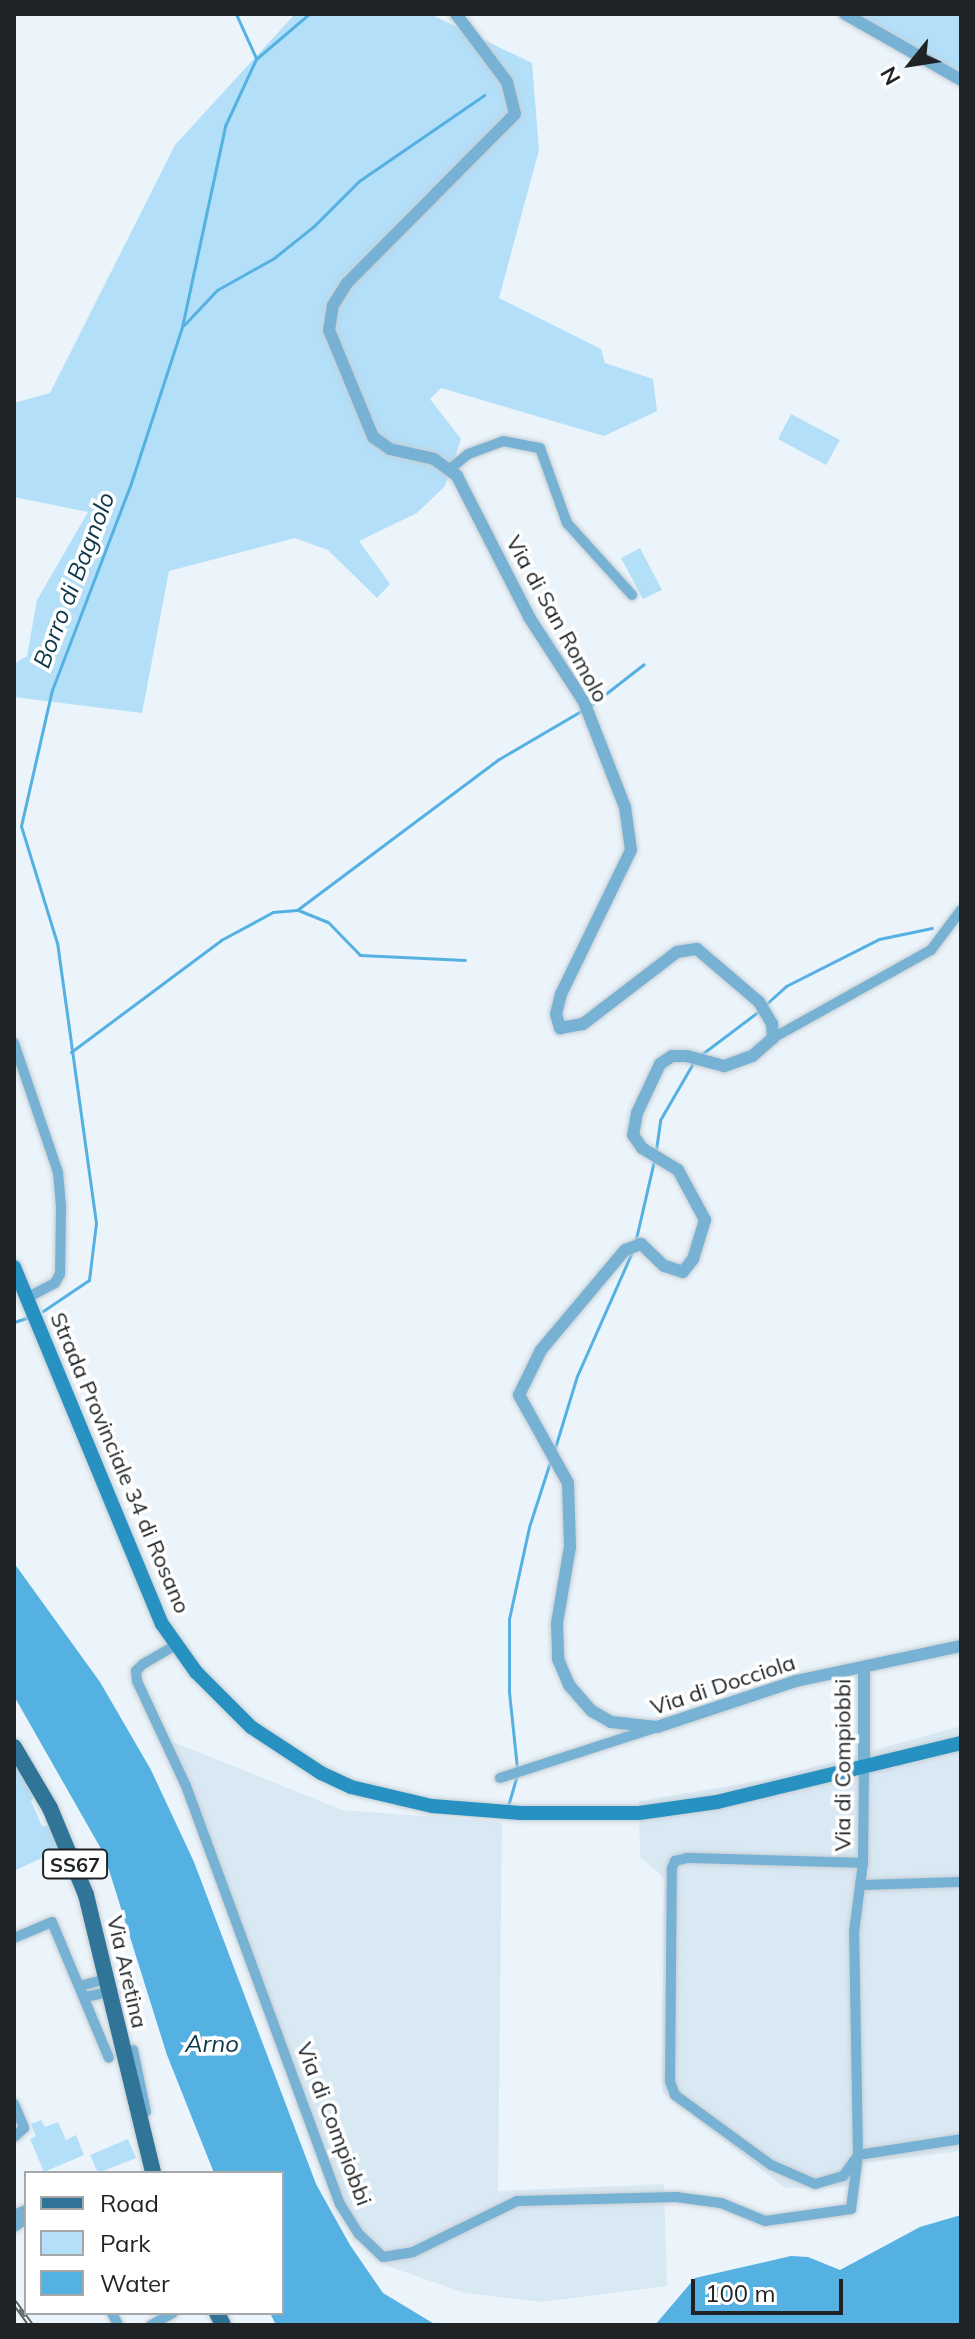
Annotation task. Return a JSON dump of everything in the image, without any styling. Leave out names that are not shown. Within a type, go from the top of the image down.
[{"type":"main road","name":"Strada Provinciale 34 di Rosano","points":[[14,1267],[149,1597],[176,1645],[225,1702],[285,1752],[351,1787],[432,1806],[521,1813],[639,1813],[717,1802],[961,1743]]},
{"type":"main road","name":"Via Aretina","points":[[14,1747],[71,1852],[108,1986],[153,2171]]},
{"type":"street","points":[[456,14],[507,82],[515,114],[347,283],[333,305],[329,330],[373,437],[390,449],[451,468],[468,454],[503,441],[540,448],[567,523],[632,595]]},
{"type":"street","points":[[845,14],[961,80]]},
{"type":"street","name":"Via di San Romolo","points":[[451,468],[529,617],[584,702],[631,831],[631,850],[561,994],[557,1023],[567,1030],[583,1024],[677,952],[697,949],[759,1002],[767,1014],[773,1038]]},
{"type":"street","points":[[657,1727],[611,1722],[592,1711],[569,1685],[558,1659],[557,1623],[570,1547],[568,1483],[519,1395],[541,1350],[625,1250],[641,1244],[664,1266],[683,1272],[693,1259],[705,1220],[678,1170],[642,1148],[633,1135],[637,1113],[660,1064],[672,1056],[687,1056],[724,1066],[752,1056],[773,1038],[931,950],[946,936],[952,916],[961,910]]},
{"type":"street","points":[[14,1043],[58,1172],[61,1206],[60,1274],[55,1283],[27,1298]]},
{"type":"street","name":"Via di Compiobbi","points":[[176,1645],[143,1664],[136,1671],[137,1681],[186,1786],[340,2204],[359,2234],[383,2257],[413,2252],[517,2201],[676,2197],[721,2203],[765,2221],[808,2219],[851,2209],[858,2155],[854,1932],[863,1863],[864,1668]]},
{"type":"street","name":"Via di Docciola","points":[[500,1778],[796,1681],[961,1646]]},
{"type":"street","name":"Via di Compiobbi","points":[[858,2155],[843,2176],[815,2184],[771,2165],[675,2095],[670,2081],[672,1868],[675,1861],[687,1858],[863,1863]]},
{"type":"street","points":[[860,1885],[961,1882]]},
{"type":"street","points":[[14,1938],[52,1922],[109,2058]]},
{"type":"street","points":[[80,1986],[108,1986]]},
{"type":"street","points":[[85,1997],[108,1986]]},
{"type":"street","name":"Via Aretina","points":[[133,2050],[159,2171]]},
{"type":"street","points":[[14,2104],[22,2122],[14,2131],[16,2137]]},
{"type":"street","points":[[858,2155],[961,2139]]},
{"type":"street","points":[[151,2325],[169,2315]]},
{"type":"shaded area","points":[[961,1726],[961,2151],[863,2163],[859,2186],[785,2188],[662,2092],[664,1878],[640,1857],[639,1801],[770,1779]]},
{"type":"shaded area","points":[[171,1741],[342,1810],[502,1822],[498,2191],[664,2184],[667,2286],[542,2302],[465,2293],[387,2266],[341,2206]]},
{"type":"green space","points":[[295,14],[430,14],[532,63],[539,150],[499,298],[601,349],[605,363],[653,379],[657,411],[604,436],[441,388],[430,399],[461,439],[445,486],[417,513],[359,541],[390,584],[377,598],[328,550],[295,538],[169,571],[142,713],[14,697],[14,664],[27,656],[37,600],[88,512],[14,497],[14,403],[50,393],[175,145]]},
{"type":"green space","points":[[845,14],[961,14],[961,88]]},
{"type":"green space","points":[[791,414],[840,440],[826,465],[778,439]]},
{"type":"green space","points":[[640,548],[662,590],[643,599],[621,558]]},
{"type":"green space","points":[[14,1762],[36,1795],[31,1801],[42,1826],[50,1826],[61,1849],[14,1871]]},
{"type":"green space","points":[[41,2120],[45,2127],[58,2122],[66,2140],[76,2135],[84,2155],[44,2171],[30,2139],[36,2136],[31,2124]]},
{"type":"green space","points":[[128,2139],[136,2158],[97,2171],[90,2155]]},
{"type":"water","name":"Arno","points":[[14,1563],[100,1682],[151,1770],[194,1862],[316,2184],[350,2245],[383,2293],[436,2325],[276,2325],[271,2315],[284,2315],[284,2171],[213,2171],[167,2055],[104,1854],[14,1696]]},
{"type":"water","points":[[961,2215],[961,2325],[655,2325],[695,2278],[791,2256],[808,2257],[840,2270],[920,2227]]},
{"type":"waterway","points":[[236,14],[256,58]]},
{"type":"waterway","name":"Borro di Bagnolo","points":[[43,1311],[89,1280],[96,1223],[57,943],[21,826],[52,690],[130,486],[182,327],[225,126],[256,59],[309,14]]},
{"type":"waterway","points":[[184,325],[217,290],[274,258],[314,226],[359,181],[484,95]]},
{"type":"waterway","points":[[590,706],[644,664]]},
{"type":"waterway","points":[[71,1052],[221,940],[273,912],[297,910],[499,759],[583,710]]},
{"type":"waterway","points":[[298,910],[328,922],[360,955],[465,960]]},
{"type":"waterway","points":[[764,1006],[786,986],[879,939],[932,928]]},
{"type":"waterway","points":[[698,1057],[759,1011]]},
{"type":"waterway","points":[[656,1150],[660,1120],[693,1063]]},
{"type":"waterway","points":[[635,1243],[654,1161]]},
{"type":"waterway","points":[[554,1451],[577,1376],[631,1254]]},
{"type":"waterway","name":"Borro di Bagnolo","points":[[14,1322],[26,1318]]},
{"type":"waterway","points":[[517,1768],[509,1692],[509,1619],[529,1527],[550,1462]]},
{"type":"waterway","points":[[508,1806],[517,1775]]},
{"type":"railway","points":[[14,2302],[31,2325]]}]
